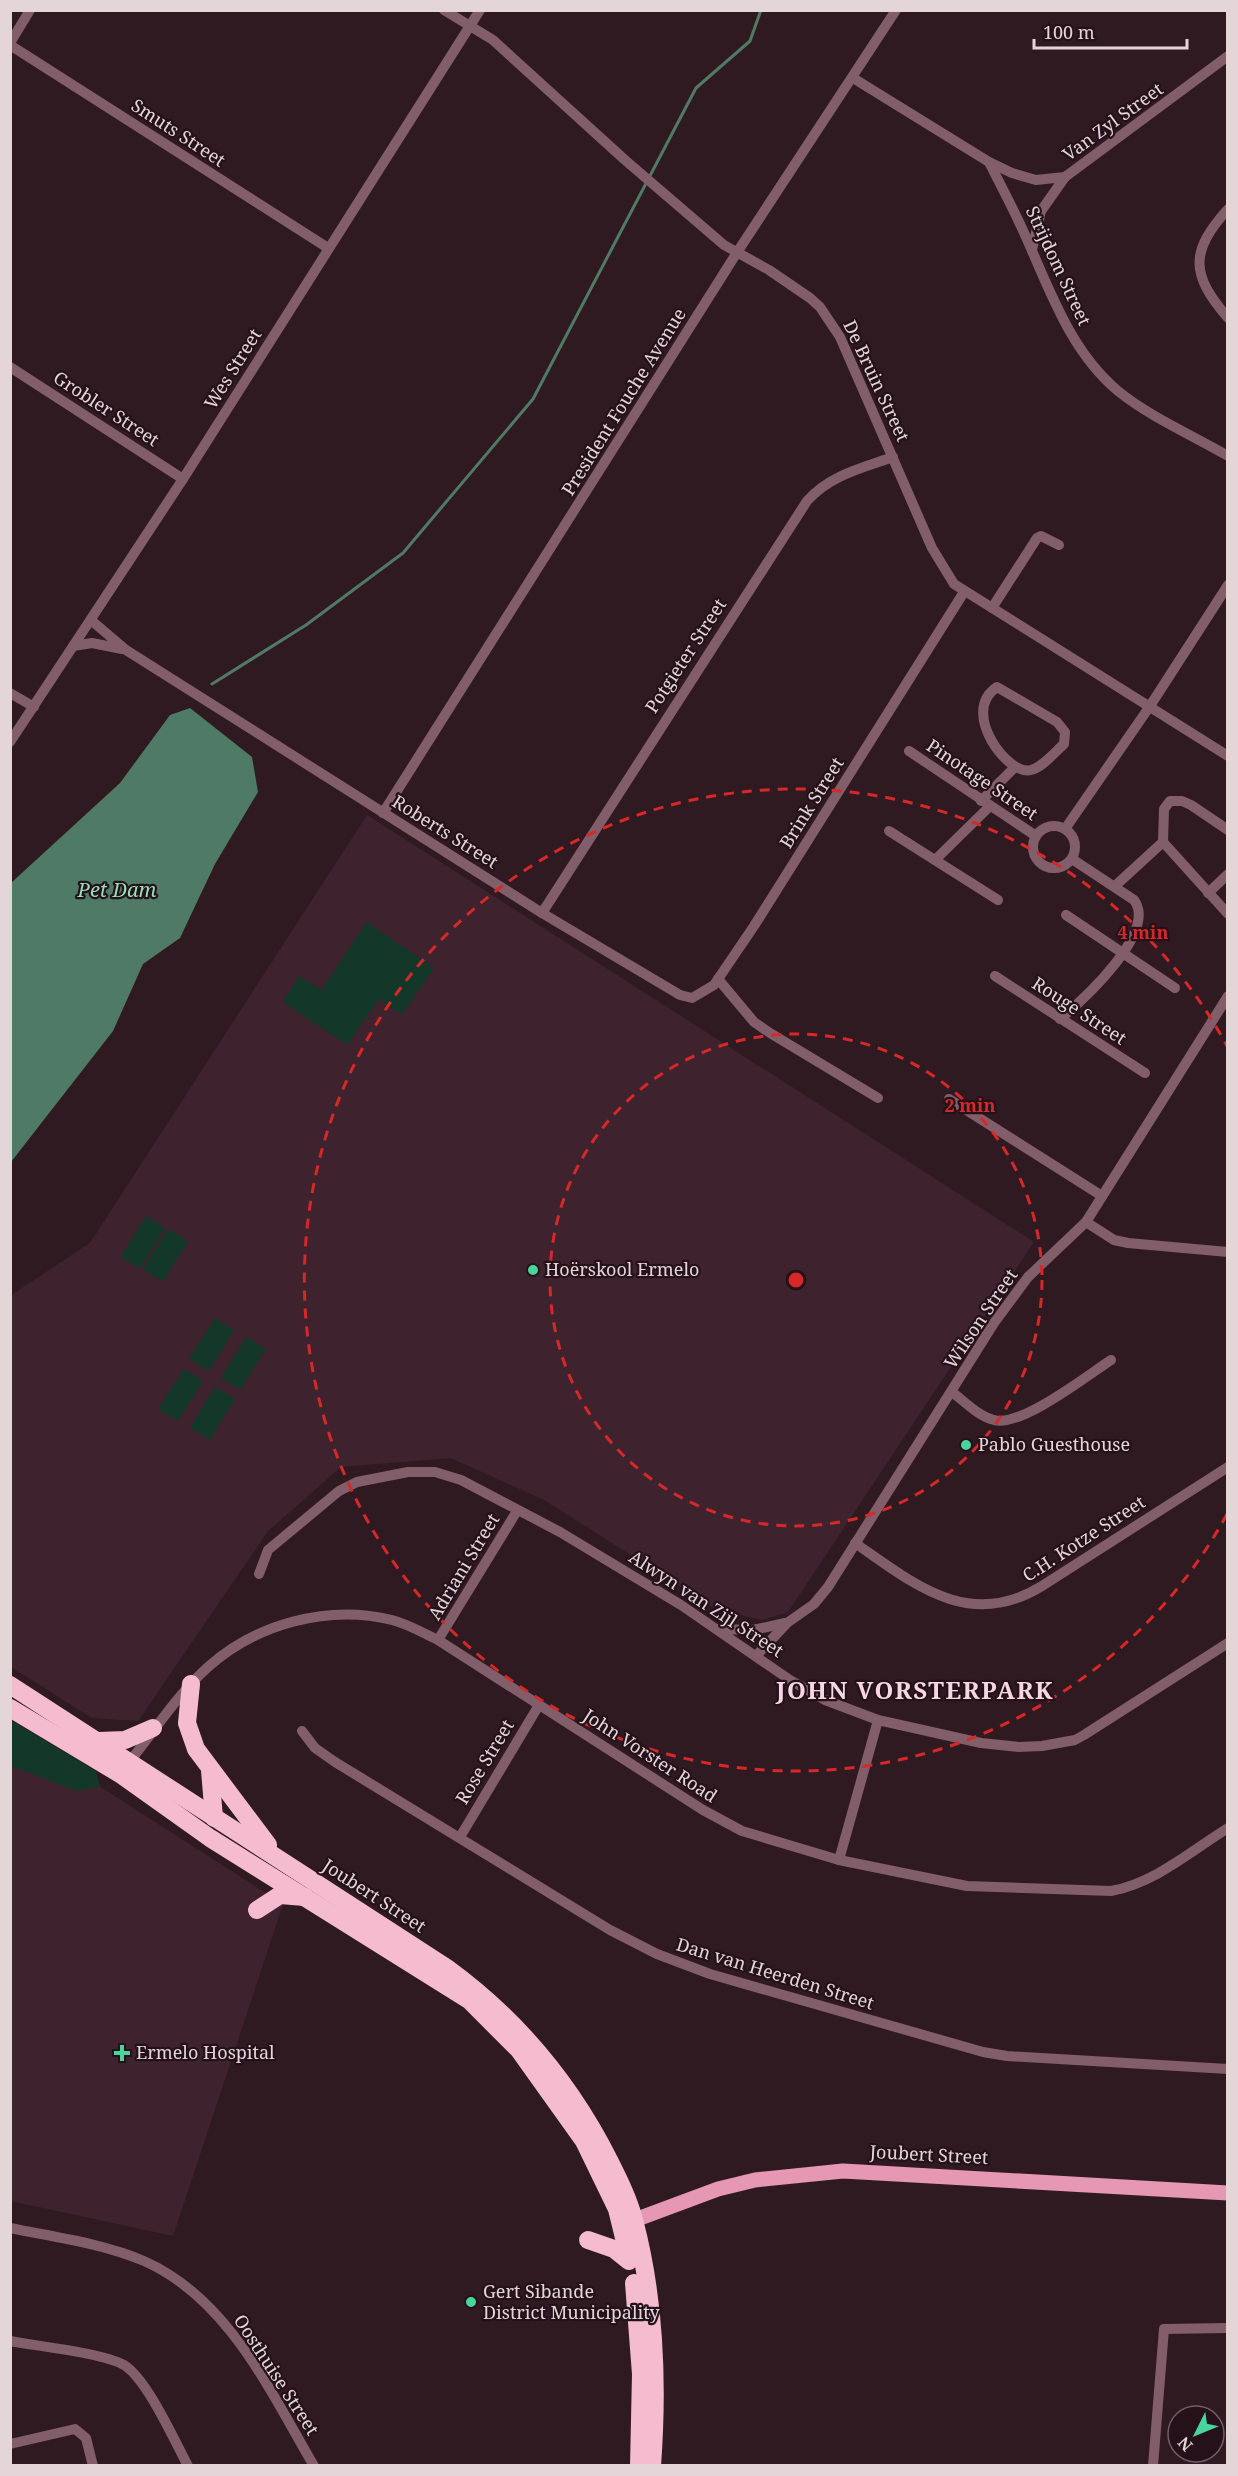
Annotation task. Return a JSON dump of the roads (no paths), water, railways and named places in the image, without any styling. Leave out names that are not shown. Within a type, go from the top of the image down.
[{"type":"highway","points":[[191,1684],[188,1710],[189,1733],[210,1770],[276,1855]]},
{"type":"highway","name":"Joubert Street","points":[[10,1685],[99,1741],[125,1768],[210,1838],[469,2000],[496,2026],[536,2072],[584,2141],[628,2222]]},
{"type":"highway","name":"Joubert Street","points":[[10,1708],[125,1768],[276,1855],[319,1887],[447,1968],[512,2022],[541,2055],[586,2118],[621,2184],[628,2222]]},
{"type":"highway","points":[[99,1741],[125,1740],[153,1728]]},
{"type":"highway","points":[[210,1770],[214,1818]]},
{"type":"highway","points":[[257,1910],[280,1895],[307,1898]]},
{"type":"highway","points":[[628,2222],[629,2261],[641,2374],[639,2466]]},
{"type":"highway","points":[[628,2222],[652,2339],[654,2411],[652,2466]]},
{"type":"highway","points":[[588,2240],[614,2249],[629,2261]]},
{"type":"main road","name":"Joubert Street","points":[[628,2222],[718,2190],[755,2180],[843,2171],[1227,2193]]},
{"type":"street","points":[[10,44],[30,10]]},
{"type":"street","name":"De Bruin Street","points":[[444,10],[494,40],[640,173],[736,254],[769,270],[820,307],[840,337],[940,564],[954,584],[1227,756]]},
{"type":"street","name":"Wes Street","points":[[10,742],[92,621],[480,10]]},
{"type":"street","name":"President Fouche Avenue","points":[[383,813],[736,254],[896,10]]},
{"type":"street","name":"Smuts Street","points":[[10,44],[328,248]]},
{"type":"street","name":"Van Zyl Street","points":[[853,78],[989,162],[1025,178],[1047,180],[1065,177],[1227,56]]},
{"type":"street","name":"Strijdom Street","points":[[989,162],[1059,313],[1076,343],[1103,377],[1136,404],[1227,456]]},
{"type":"street","points":[[1032,251],[1041,211],[1065,177]]},
{"type":"street","points":[[1227,209],[1206,238],[1198,269],[1207,294],[1227,318]]},
{"type":"street","name":"Grobler Street","points":[[10,367],[183,479]]},
{"type":"street","name":"Potgieter Street","points":[[542,913],[807,501],[828,482],[893,457]]},
{"type":"street","points":[[992,608],[1037,538],[1041,536],[1059,545]]},
{"type":"street","points":[[1065,829],[1150,706],[1227,585]]},
{"type":"street","name":"Brink Street","points":[[667,987],[692,998],[708,990],[718,979],[964,592]]},
{"type":"street","points":[[92,621],[126,650]]},
{"type":"street","points":[[73,646],[92,643],[126,650]]},
{"type":"street","name":"Roberts Street","points":[[126,650],[542,913],[667,987]]},
{"type":"street","points":[[997,687],[1057,722],[1065,732],[1064,744],[1041,765],[1029,771],[1015,767],[989,737],[984,726],[983,704],[988,693],[997,687]]},
{"type":"street","points":[[10,693],[34,707]]},
{"type":"street","name":"Pinotage Street","points":[[909,751],[1036,836]]},
{"type":"street","points":[[935,860],[1015,767]]},
{"type":"street","points":[[1227,830],[1191,805],[1176,800],[1170,801],[1164,809],[1163,842],[1227,914]]},
{"type":"street","points":[[1050,826],[1065,829],[1075,844],[1072,859],[1061,868],[1048,868],[1041,865],[1033,853],[1036,836],[1050,826]]},
{"type":"street","points":[[889,831],[998,900]]},
{"type":"street","points":[[1115,886],[1163,842]]},
{"type":"street","points":[[1060,1019],[1098,985],[1122,953],[1140,920],[1140,908],[1115,886],[1072,859]]},
{"type":"street","points":[[1208,893],[1227,874]]},
{"type":"street","points":[[1066,915],[1175,988]]},
{"type":"street","name":"Rouge Street","points":[[994,976],[1145,1073]]},
{"type":"street","points":[[718,979],[754,1022],[878,1098]]},
{"type":"street","name":"Wilson Street","points":[[757,1655],[787,1623],[804,1612],[821,1595],[1017,1291],[1086,1222],[1224,1008],[1227,996]]},
{"type":"street","points":[[949,1099],[1102,1196]]},
{"type":"street","points":[[1086,1222],[1114,1240],[1128,1243],[1227,1252]]},
{"type":"street","points":[[952,1392],[985,1417],[1005,1421],[1033,1410],[1111,1360]]},
{"type":"street","name":"C.H. Kotze Street","points":[[855,1543],[916,1586],[940,1597],[964,1602],[1013,1600],[1042,1586],[1227,1467]]},
{"type":"street","name":"Alwyn van Zijl Street","points":[[259,1574],[268,1550],[339,1491],[357,1482],[408,1473],[435,1472],[461,1480],[560,1532],[717,1629],[790,1680],[825,1700],[878,1720],[981,1743],[1019,1747],[1062,1743],[1084,1735],[1227,1642]]},
{"type":"street","name":"Adriani Street","points":[[438,1640],[517,1510]]},
{"type":"street","name":"John Vorster Road","points":[[125,1768],[153,1728],[191,1684],[239,1644],[288,1623],[308,1618],[363,1615],[393,1620],[438,1640],[724,1822],[779,1844],[839,1860],[967,1886],[1111,1891],[1126,1888],[1149,1878],[1227,1828]]},
{"type":"street","points":[[717,1629],[753,1630],[787,1623]]},
{"type":"street","name":"Rose Street","points":[[460,1837],[539,1705]]},
{"type":"street","points":[[839,1860],[878,1720]]},
{"type":"street","name":"Dan van Heerden Street","points":[[302,1731],[324,1755],[610,1930],[657,1954],[710,1974],[983,2052],[1007,2056],[1227,2069]]},
{"type":"street","name":"Oosthuise Street","points":[[10,2228],[96,2246],[142,2260],[185,2286],[213,2311],[237,2339],[314,2466]]},
{"type":"street","points":[[1153,2466],[1164,2329],[1227,2328]]},
{"type":"street","points":[[10,2341],[110,2359],[125,2366],[151,2398],[188,2466]]},
{"type":"street","points":[[10,2444],[75,2429],[86,2438],[93,2466]]},
{"type":"water","name":"Pet Dam","points":[[190,708],[252,757],[258,792],[215,864],[180,938],[143,964],[113,1031],[11,1162],[11,883],[120,783],[170,715]]},
{"type":"waterway","points":[[212,684],[306,625],[403,553],[533,399],[696,88],[750,41],[761,10]]},
{"type":"place","name":"Hoërskool Ermelo","points":[[533,1270]]},
{"type":"place","name":"Pablo Guesthouse","points":[[966,1445]]},
{"type":"place","name":"Ermelo Hospital","points":[[122,2053]]},
{"type":"place","name":"Gert Sibande District Municipality","points":[[471,2302]]},
{"type":"district","name":"JOHN VORSTERPARK","points":[[915,1691]]}]
